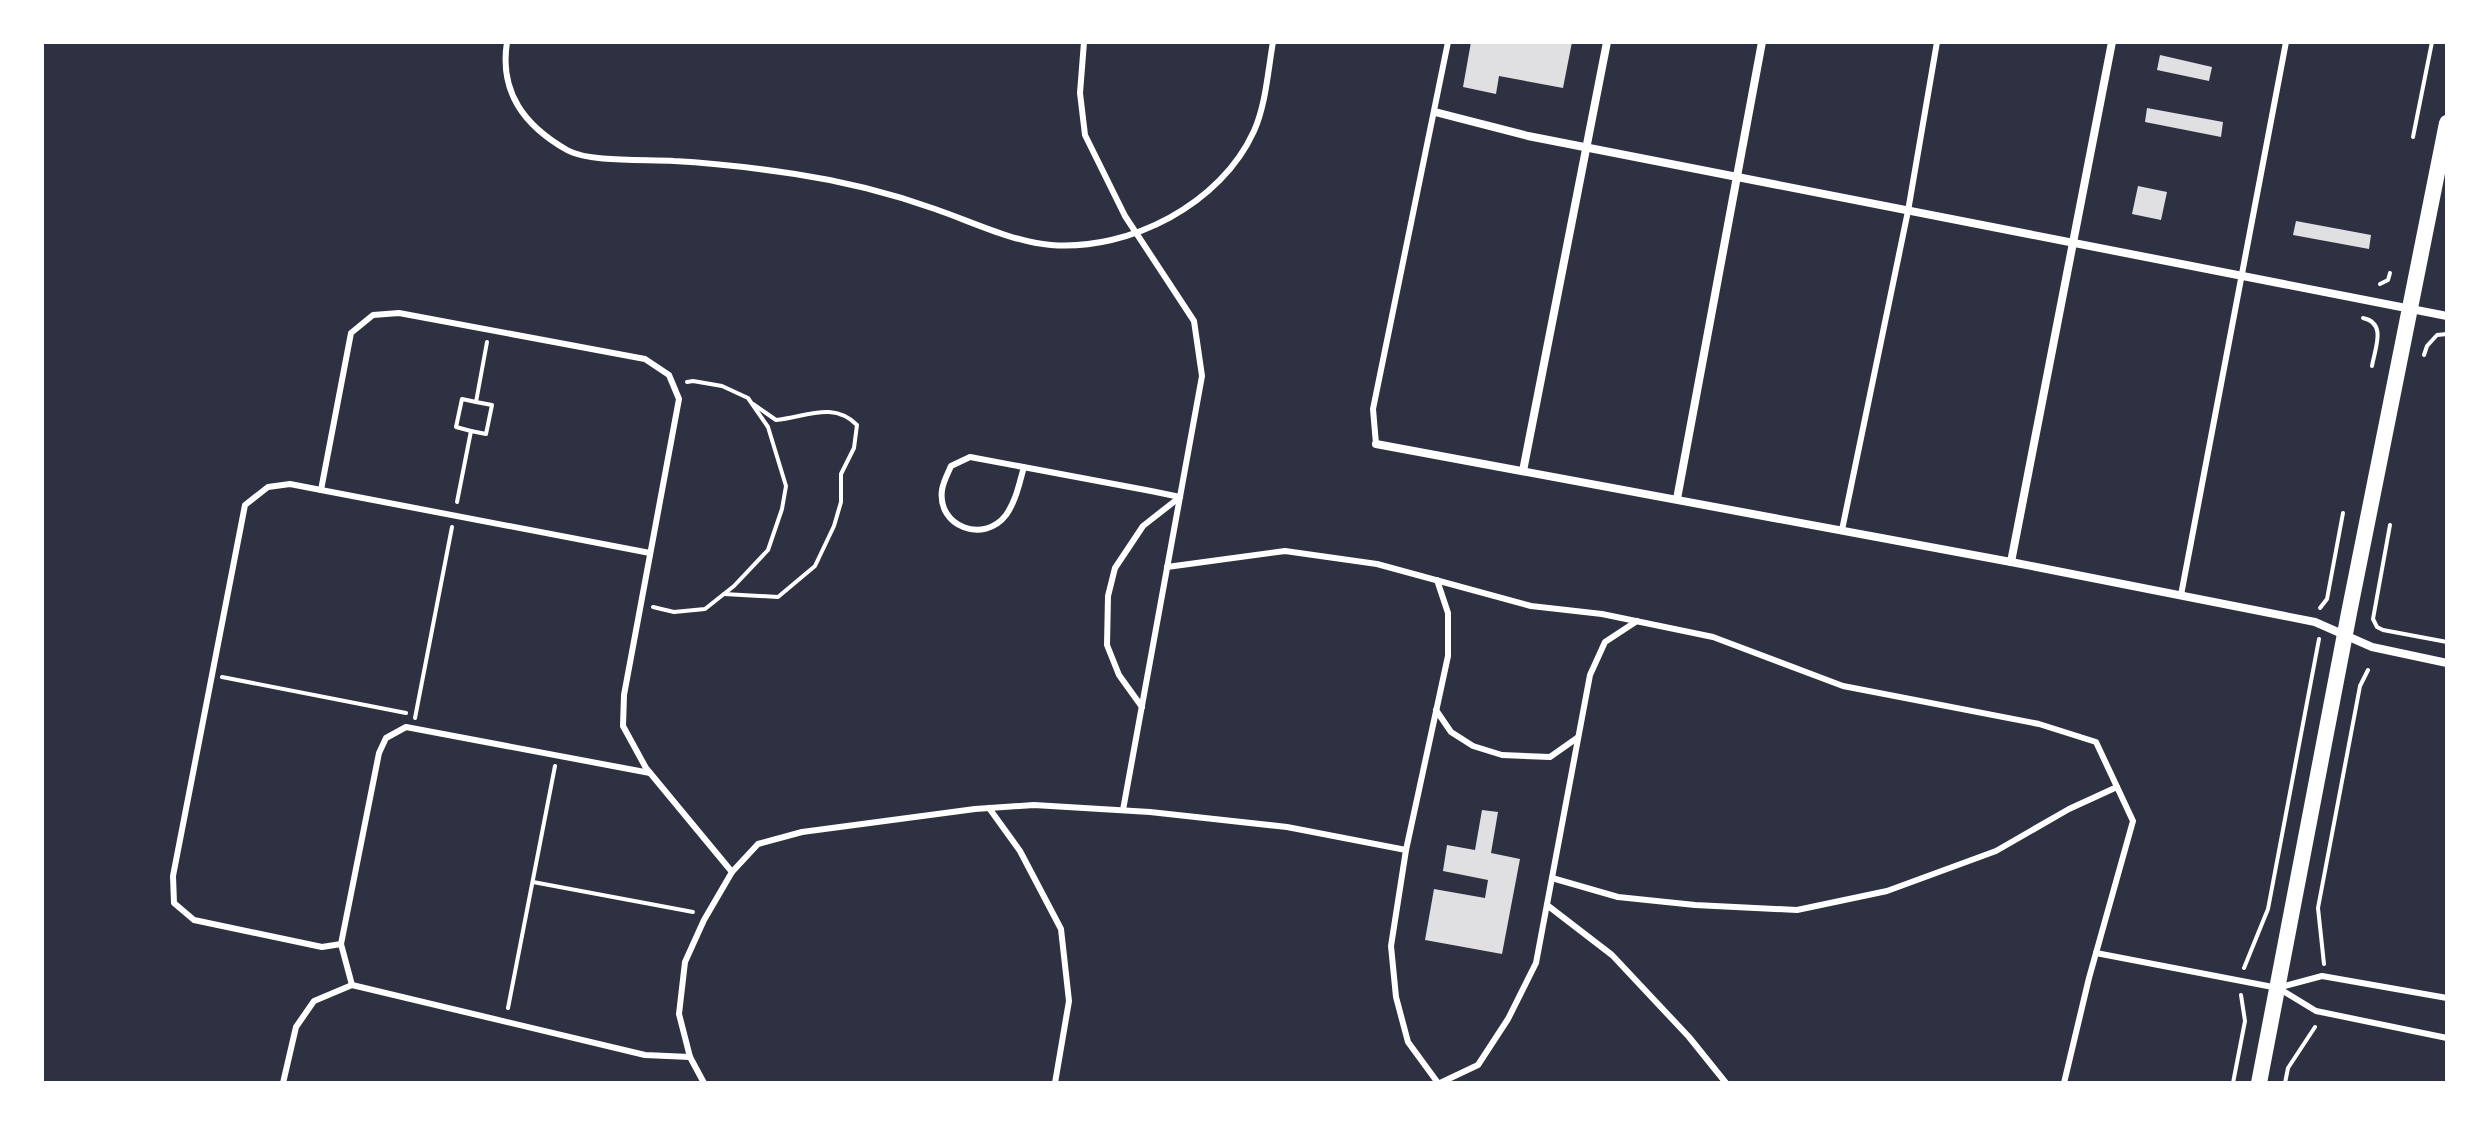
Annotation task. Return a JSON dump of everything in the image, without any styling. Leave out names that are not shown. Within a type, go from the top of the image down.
[{"type":"main road","points":[[2259,1083],[2447,123]]},
{"type":"street","points":[[1523,471],[1607,42]]},
{"type":"street","points":[[1677,499],[1762,42]]},
{"type":"street","points":[[2011,562],[2112,42]]},
{"type":"street","points":[[1435,112],[1528,136],[2447,316]]},
{"type":"street","points":[[1376,444],[2315,622],[2372,647],[2447,663]]},
{"type":"lane","points":[[507,42],[508,87],[521,111],[542,134],[571,153],[618,160],[674,161],[797,174],[869,190],[934,209],[991,231],[1050,245],[1113,241],[1164,223],[1219,183],[1243,152],[1256,127],[1273,42]]},
{"type":"lane","points":[[1084,42],[1080,93],[1085,135],[1125,216],[1194,321],[1202,376],[1123,810]]},
{"type":"lane","points":[[1376,444],[1373,409],[1448,42]]},
{"type":"lane","points":[[1842,530],[1908,211],[1937,42]]},
{"type":"lane","points":[[2181,595],[2286,42]]},
{"type":"lane","points":[[321,490],[351,333],[373,315],[399,313],[645,359],[669,375],[679,399],[624,695],[623,726],[650,773],[732,872]]},
{"type":"lane","points":[[1024,467],[1013,504],[1004,518],[985,531],[964,529],[946,513],[941,491],[951,466],[970,457],[1024,467],[1180,497]]},
{"type":"lane","points":[[341,944],[322,947],[194,920],[174,903],[173,876],[245,505],[268,487],[290,484],[650,553]]},
{"type":"lane","points":[[1142,707],[1119,675],[1107,645],[1108,596],[1115,568],[1143,526],[1180,497]]},
{"type":"lane","points":[[1167,567],[1285,551],[1377,564],[1531,606],[1602,614],[1713,637],[1843,686],[2039,724],[2096,742],[2133,821],[2064,1083]]},
{"type":"lane","points":[[1437,580],[1448,613],[1448,656],[1406,850],[1391,946],[1396,997],[1408,1042],[1439,1083],[1478,1065],[1508,1019],[1536,963],[1590,675],[1605,642],[1637,621]]},
{"type":"lane","points":[[1436,710],[1451,732],[1473,746],[1502,755],[1550,757],[1579,737]]},
{"type":"lane","points":[[352,985],[341,944],[379,753],[386,738],[406,727],[650,773]]},
{"type":"lane","points":[[1552,878],[1618,897],[1695,905],[1797,910],[1887,891],[1996,851],[2069,809],[2117,787]]},
{"type":"lane","points":[[704,1083],[690,1057],[679,1014],[685,962],[707,914],[732,872],[758,844],[802,832],[1034,805],[1123,810],[1287,827],[1406,850]]},
{"type":"lane","points":[[989,808],[1020,851],[1061,929],[1069,1001],[1055,1083]]},
{"type":"lane","points":[[1547,905],[1612,955],[1689,1037],[1726,1083]]},
{"type":"lane","points":[[2096,953],[2278,988],[2316,1011],[2447,1038]]},
{"type":"lane","points":[[2278,988],[2322,976],[2447,998]]},
{"type":"lane","points":[[283,1083],[296,1027],[314,1001],[352,985],[645,1055],[690,1057]]},
{"type":"path","points":[[2413,137],[2432,42]]},
{"type":"path","points":[[2380,284],[2388,280],[2390,273]]},
{"type":"path","points":[[2363,318],[2371,320],[2379,331],[2372,366]]},
{"type":"path","points":[[2424,355],[2437,335],[2447,334]]},
{"type":"path","points":[[641,605],[674,612],[705,609],[724,594],[768,550],[786,486],[768,427],[748,398],[722,386],[693,381],[673,385]]},
{"type":"path","points":[[471,431],[456,427],[462,399],[476,402]]},
{"type":"path","points":[[724,594],[778,597],[815,566],[834,526],[841,502],[841,474],[854,448],[857,425],[846,414],[827,411],[776,420],[751,402]]},
{"type":"path","points":[[2318,609],[2327,599],[2343,513]]},
{"type":"path","points":[[2390,525],[2373,619],[2377,627],[2383,630],[2447,642]]},
{"type":"path","points":[[2244,968],[2268,909],[2319,642],[2318,635],[2313,632]]},
{"type":"path","points":[[2324,964],[2318,908],[2360,686],[2368,670]]},
{"type":"path","points":[[212,675],[415,715]]},
{"type":"path","points":[[505,1022],[557,755]]},
{"type":"path","points":[[532,882],[707,914]]},
{"type":"path","points":[[2233,1083],[2245,1021],[2241,995]]},
{"type":"path","points":[[2285,1083],[2288,1068],[2315,1027]]},
{"type":"building","points":[[1471,42],[1572,42],[1563,88],[1499,76],[1496,94],[1463,87]]},
{"type":"building","points":[[2160,55],[2212,67],[2209,81],[2157,70]]},
{"type":"building","points":[[2147,108],[2223,122],[2221,137],[2145,122]]},
{"type":"building","points":[[2138,186],[2167,192],[2161,220],[2132,214]]},
{"type":"building","points":[[2296,221],[2371,235],[2369,249],[2293,235]]},
{"type":"building","points":[[1482,810],[1498,812],[1491,853],[1520,859],[1502,954],[1425,940],[1434,889],[1485,898],[1488,880],[1443,871],[1447,845],[1475,850]]}]
